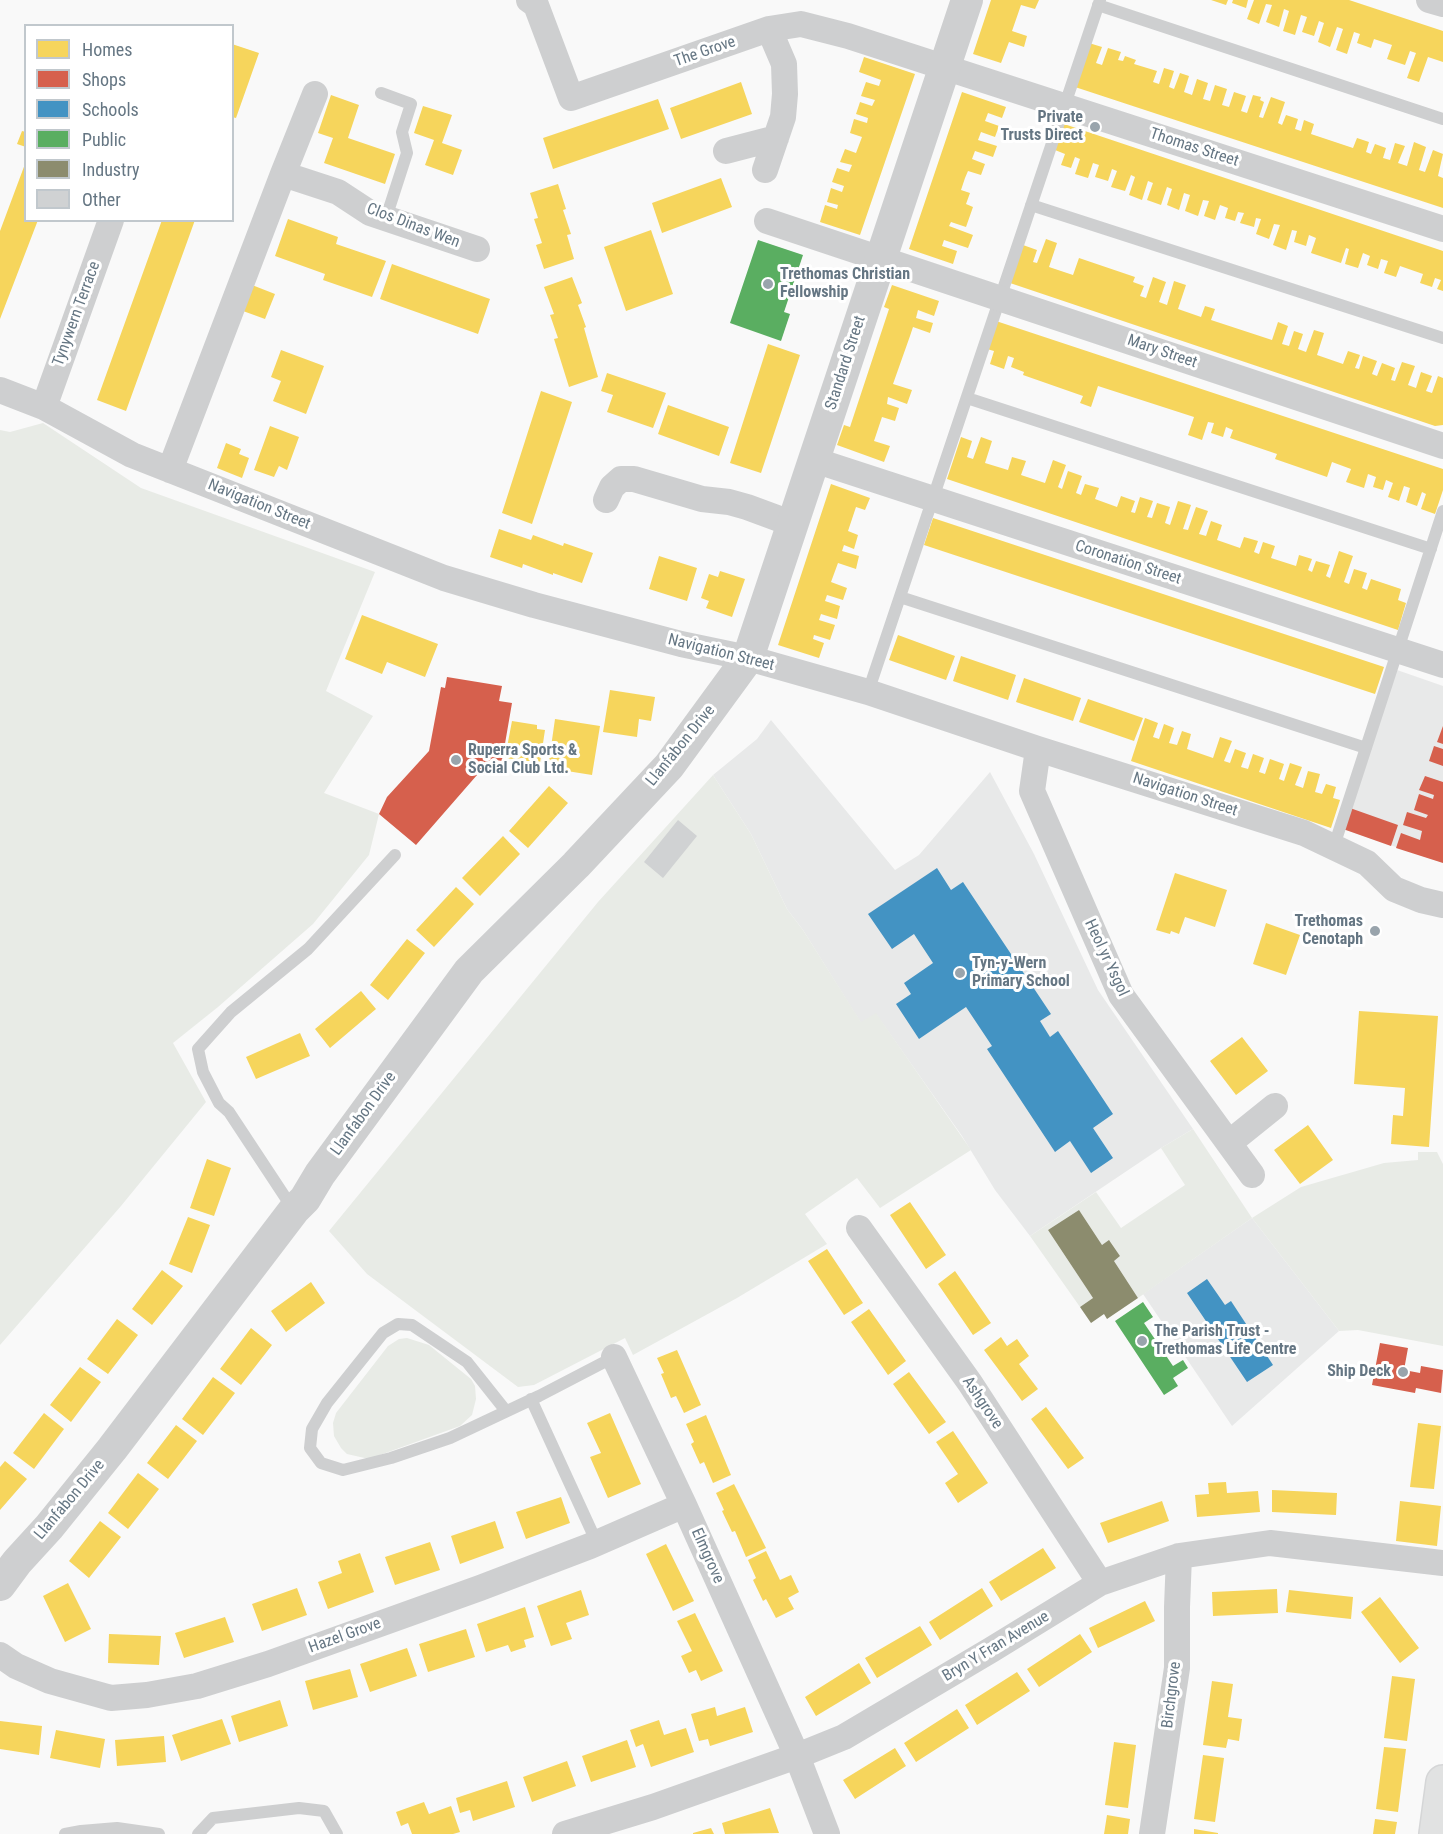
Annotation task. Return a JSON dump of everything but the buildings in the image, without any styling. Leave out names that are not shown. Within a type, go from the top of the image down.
[{"type":"main road","points":[[1436,1834],[1443,1782]]},
{"type":"street","name":"The Grove","points":[[529,0],[536,5],[571,98],[769,29],[801,24],[848,36],[944,68]]},
{"type":"street","name":"Standard Street","points":[[748,658],[966,0]]},
{"type":"street","points":[[1430,0],[1443,4]]},
{"type":"street","points":[[765,170],[783,117],[785,94],[784,64],[769,29]]},
{"type":"street","name":"Thomas Street","points":[[944,68],[1443,229]]},
{"type":"street","points":[[170,470],[315,94]]},
{"type":"street","points":[[726,151],[776,138]]},
{"type":"street","name":"Clos Dinas Wen","points":[[283,174],[338,192],[370,213],[477,249]]},
{"type":"street","name":"Mary Street","points":[[767,221],[1443,447]]},
{"type":"street","name":"Tynywern Terrace","points":[[44,407],[110,222]]},
{"type":"street","name":"Navigation Street","points":[[0,390],[44,407],[132,455],[444,578],[534,605],[681,644],[748,658],[868,692],[1038,749],[1304,832],[1366,863],[1394,889],[1421,900],[1443,905]]},
{"type":"street","name":"Coronation Street","points":[[814,460],[1443,665]]},
{"type":"street","points":[[606,500],[612,487],[621,479],[634,479],[702,499],[747,507],[793,524]]},
{"type":"street","name":"Llanfabon Drive","points":[[0,1586],[17,1562],[49,1527],[112,1449],[294,1210],[305,1199],[320,1174],[469,971],[576,865],[669,766],[748,658]]},
{"type":"street","name":"Heol yr Ysgol","points":[[1038,749],[1032,791],[1121,995],[1252,1175]]},
{"type":"street","points":[[1228,1143],[1275,1106]]},
{"type":"street","name":"Ashgrove","points":[[859,1228],[970,1383],[1100,1583]]},
{"type":"street","name":"Elmgrove","points":[[614,1357],[684,1505],[797,1756],[827,1834]]},
{"type":"street","name":"Hazel Grove","points":[[0,1655],[16,1666],[50,1681],[111,1698],[187,1688],[268,1664],[597,1543],[684,1505]]},
{"type":"street","name":"Bryn Y Fran Avenue","points":[[565,1834],[653,1807],[844,1737],[1100,1583],[1179,1556],[1270,1543],[1443,1563]]},
{"type":"street","name":"Birchgrove","points":[[1152,1834],[1177,1668],[1179,1556]]},
{"type":"lane","points":[[868,692],[1099,3],[1443,119]]},
{"type":"lane","points":[[381,93],[411,104],[402,132],[407,153],[386,218]]},
{"type":"lane","points":[[1031,205],[1443,338]]},
{"type":"lane","points":[[967,398],[1431,549]]},
{"type":"lane","points":[[1334,846],[1443,512]]},
{"type":"lane","points":[[900,597],[1366,748]]},
{"type":"lane","points":[[294,1210],[229,1112],[219,1103],[203,1072],[198,1049],[231,1012],[308,949],[395,855]]},
{"type":"lane","points":[[506,1411],[467,1362],[412,1325],[398,1324],[383,1333],[327,1403],[312,1429],[310,1448],[321,1463],[343,1470],[390,1458],[450,1438],[531,1399],[614,1357]]},
{"type":"lane","points":[[531,1399],[597,1543]]},
{"type":"lane","points":[[198,1834],[213,1818],[298,1808],[324,1811],[337,1834]]},
{"type":"lane","points":[[65,1834],[117,1828],[159,1834]]},
{"type":"shaded area","points":[[43,423],[141,488],[375,572],[326,691],[373,716],[324,793],[379,814],[369,855],[313,924],[173,1043],[206,1102],[121,1206],[0,1345],[0,430],[10,432]]},
{"type":"shaded area","points":[[1397,670],[1443,686],[1443,863],[1343,829]]},
{"type":"shaded area","name":"Tyn-y-Wern Primary School","points":[[771,720],[895,870],[919,855],[990,772],[1034,854],[1098,990],[1193,1129],[1030,1236],[995,1190],[962,1136],[876,1014],[861,1023],[803,930],[787,909],[751,834],[713,775],[757,739]]},
{"type":"shaded area","points":[[713,775],[751,834],[787,909],[803,930],[861,1022],[876,1013],[971,1150],[880,1208],[857,1178],[805,1214],[827,1244],[737,1298],[633,1355],[625,1338],[534,1385],[518,1387],[367,1274],[329,1231],[598,902]]},
{"type":"shaded area","points":[[1193,1129],[1252,1218],[1138,1298],[1114,1261],[1120,1256],[1110,1241],[1102,1245],[1079,1210],[1048,1230],[1093,1298],[1080,1307],[1030,1236],[1096,1192],[1121,1228],[1185,1185],[1161,1148]]},
{"type":"shaded area","points":[[1418,1152],[1437,1152],[1443,1164],[1443,1346],[1358,1330],[1339,1331],[1252,1218],[1301,1187],[1384,1163],[1418,1160]]},
{"type":"shaded area","points":[[1252,1218],[1339,1331],[1232,1426],[1143,1294]]},
{"type":"shaded area","points":[[407,1338],[429,1345],[471,1379],[475,1386],[476,1399],[472,1415],[460,1426],[369,1459],[347,1454],[334,1436],[333,1423],[336,1413],[388,1346],[399,1339]]},
{"type":"place","name":"Private Trusts Direct","points":[[1095,127]]},
{"type":"place","name":"Trethomas Christian Fellowship","points":[[768,284]]},
{"type":"place","name":"Ruperra Sports & Social Club Ltd.","points":[[456,760]]},
{"type":"place","name":"Trethomas Cenotaph","points":[[1375,931]]},
{"type":"place","name":"Tyn-y-Wern Primary School","points":[[960,973]]},
{"type":"place","name":"The Parish Trust - Trethomas Life Centre","points":[[1142,1341]]},
{"type":"place","name":"Ship Deck","points":[[1403,1372]]}]
